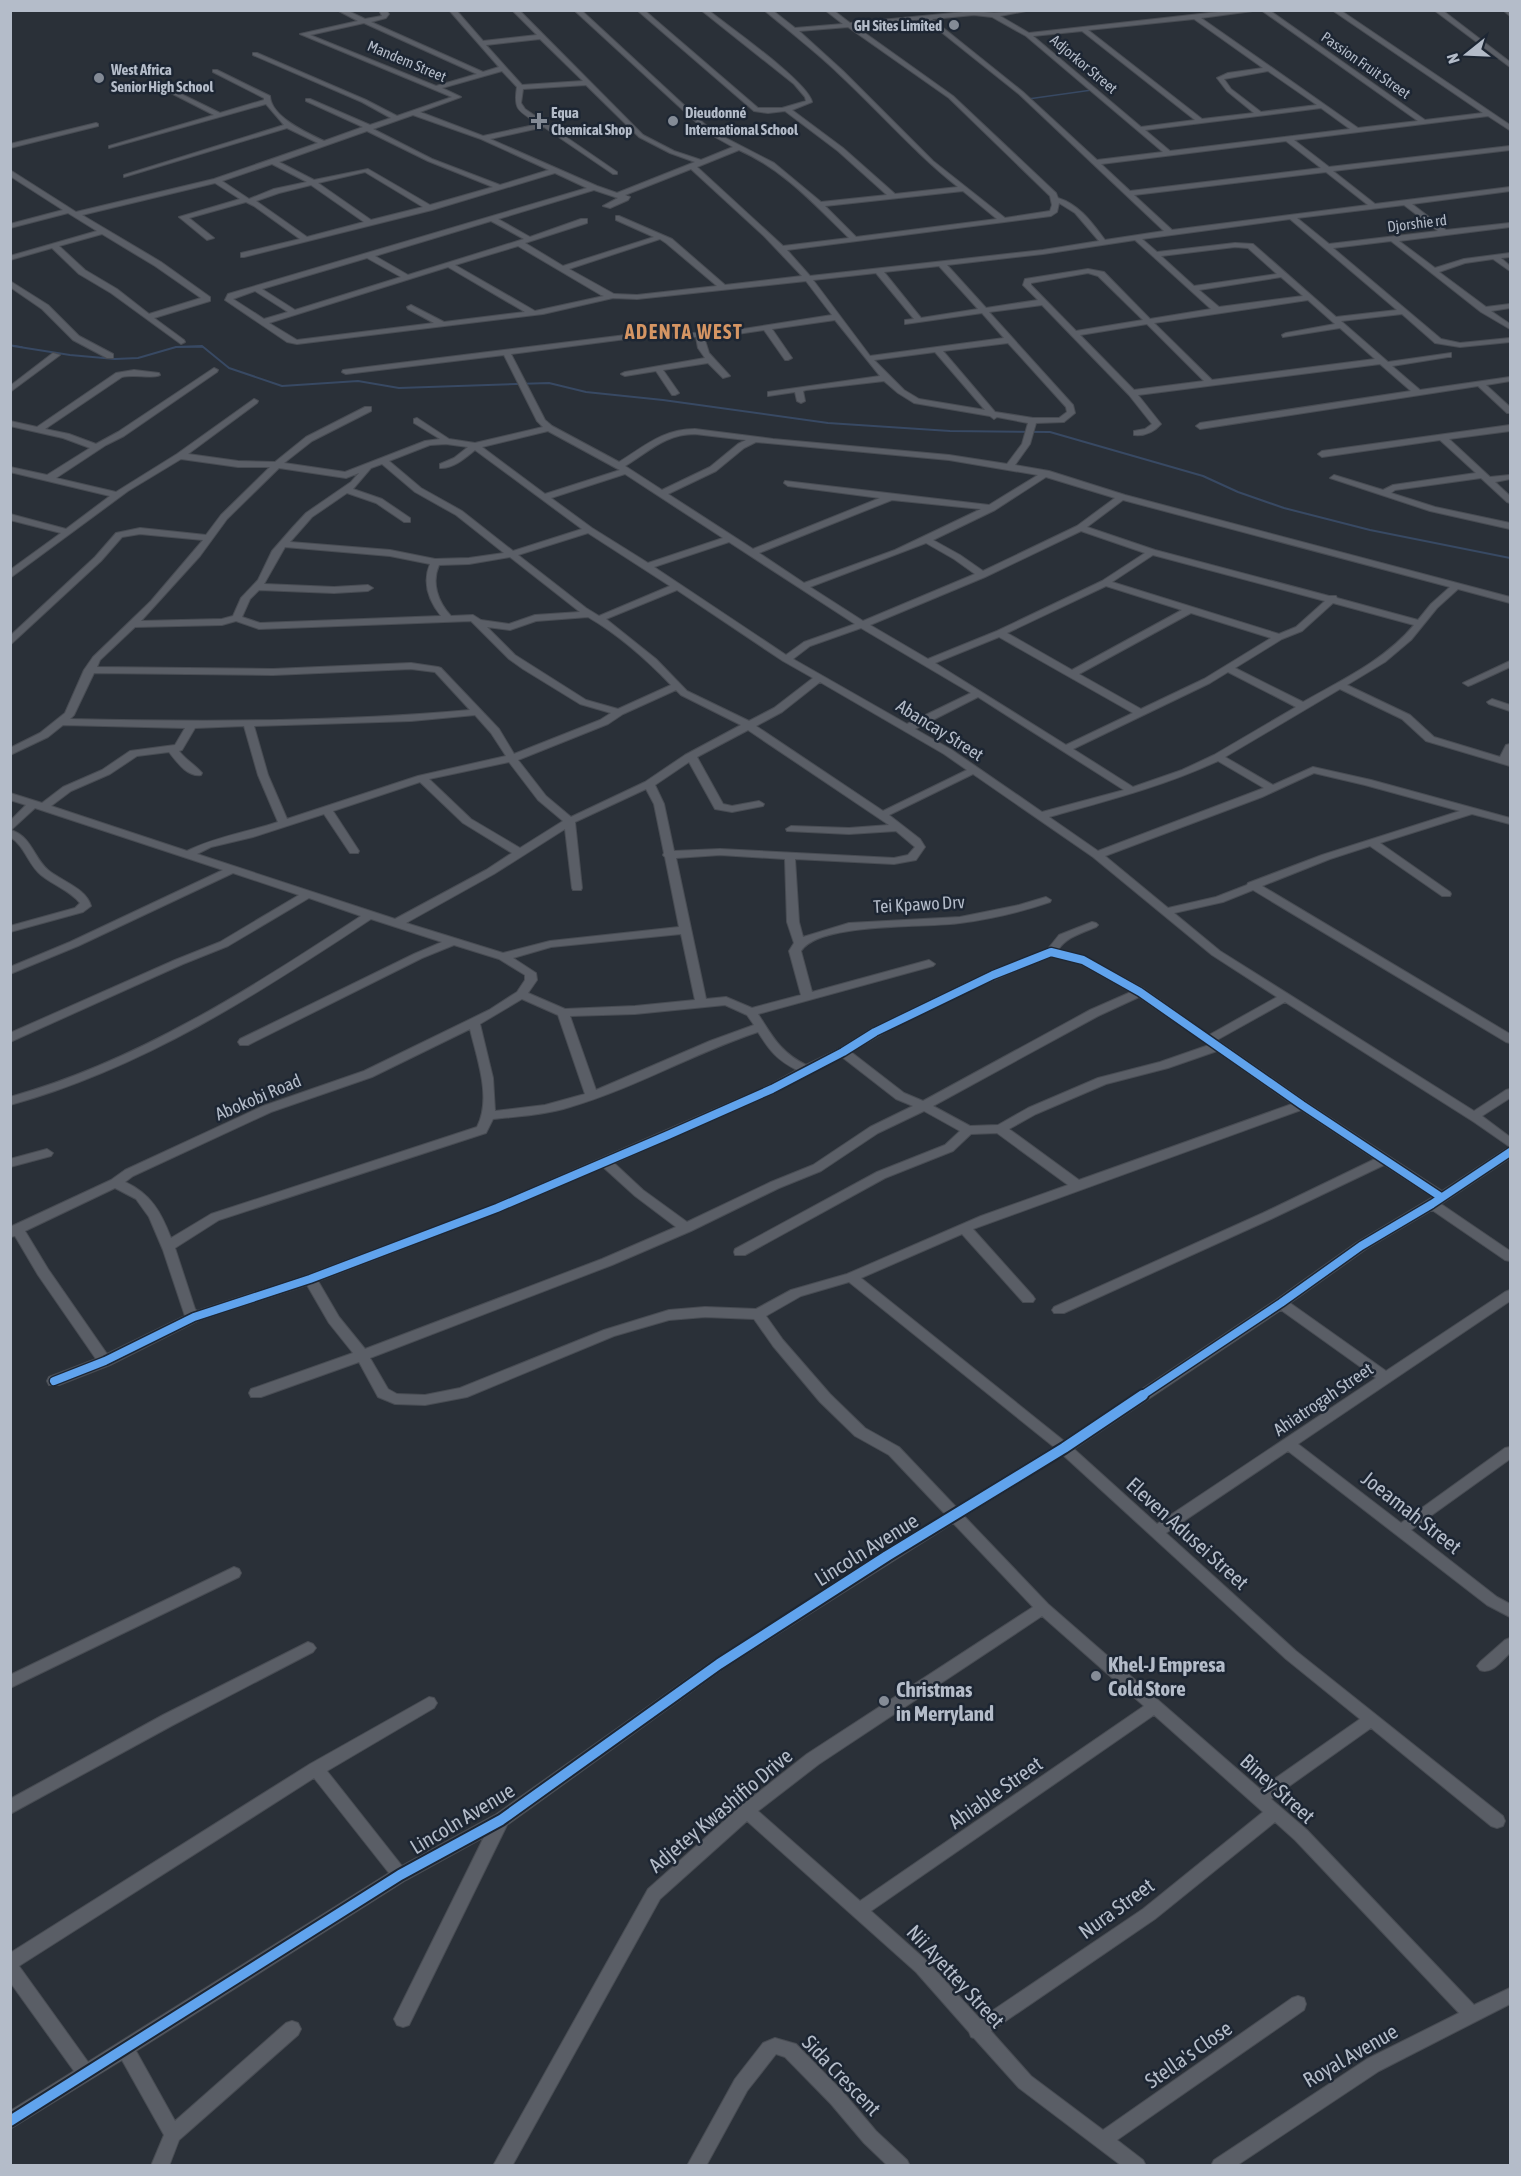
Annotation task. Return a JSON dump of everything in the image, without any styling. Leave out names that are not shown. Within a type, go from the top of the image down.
[{"type":"street","points":[[340,10],[482,74]]},
{"type":"street","points":[[365,21],[384,17],[386,14],[382,10]]},
{"type":"street","points":[[452,10],[520,87],[518,103],[523,110],[615,172]]},
{"type":"street","points":[[514,10],[641,136],[696,164],[808,278],[886,378],[906,396],[917,401],[1032,421],[1061,420],[1071,413],[1070,407],[942,264]]},
{"type":"street","points":[[577,10],[710,132],[727,144],[740,147],[774,166],[854,239]]},
{"type":"street","points":[[640,10],[756,110],[784,108],[809,102],[808,97],[796,83],[704,10]]},
{"type":"street","points":[[766,10],[794,30],[861,90],[925,156],[1003,220]]},
{"type":"street","points":[[828,10],[951,98],[1017,159],[1056,200],[1067,203],[1079,213],[1104,243]]},
{"type":"street","points":[[994,15],[1028,10]]},
{"type":"street","points":[[1028,35],[1257,10]]},
{"type":"street","name":"Passion Fruit Street","points":[[1264,10],[1423,121]]},
{"type":"street","points":[[1335,10],[1510,128]]},
{"type":"street","points":[[1437,10],[1510,64]]},
{"type":"street","points":[[1506,10],[1510,14]]},
{"type":"street","name":"Adjorkor Street","points":[[794,30],[974,13],[994,15],[1028,35],[1168,153]]},
{"type":"street","points":[[926,17],[1021,93],[1070,140],[1098,162],[1170,232]]},
{"type":"street","points":[[1197,18],[1319,106],[1355,129]]},
{"type":"street","name":"Mandem Street","points":[[365,21],[303,34],[458,97],[415,113]]},
{"type":"street","points":[[1084,30],[1200,121]]},
{"type":"street","points":[[483,43],[540,36]]},
{"type":"street","points":[[255,54],[398,119]]},
{"type":"street","points":[[435,88],[504,68]]},
{"type":"street","points":[[1259,114],[1229,90],[1220,78],[1267,69]]},
{"type":"street","points":[[215,71],[268,97],[267,101],[288,126],[323,143]]},
{"type":"street","points":[[520,87],[587,83]]},
{"type":"street","points":[[172,92],[220,115]]},
{"type":"street","points":[[345,101],[355,98]]},
{"type":"street","points":[[308,100],[430,160],[499,188]]},
{"type":"street","points":[[111,147],[267,101]]},
{"type":"street","points":[[325,108],[335,105]]},
{"type":"street","points":[[1140,129],[1319,106]]},
{"type":"street","points":[[784,108],[878,182],[893,197]]},
{"type":"street","points":[[10,226],[74,212],[119,206],[216,181],[415,113],[483,138],[594,188],[622,196]]},
{"type":"street","points":[[1098,162],[1488,114]]},
{"type":"street","points":[[10,146],[96,125]]},
{"type":"street","points":[[483,138],[545,125]]},
{"type":"street","points":[[126,176],[288,126]]},
{"type":"street","points":[[1287,138],[1376,207]]},
{"type":"street","points":[[607,206],[622,196],[740,147]]},
{"type":"street","points":[[1130,193],[1510,148]]},
{"type":"street","points":[[272,161],[313,184],[369,222]]},
{"type":"street","points":[[210,238],[183,217],[366,170],[429,208]]},
{"type":"street","points":[[244,255],[429,208],[555,171]]},
{"type":"street","points":[[10,172],[33,189],[174,274],[207,299],[148,317]]},
{"type":"street","points":[[216,181],[257,204],[305,239]]},
{"type":"street","points":[[637,190],[652,185]]},
{"type":"street","points":[[594,188],[231,296],[229,300],[290,340],[297,342],[533,313],[612,296],[637,297],[942,264],[1170,232],[1510,189]]},
{"type":"street","points":[[818,205],[964,189]]},
{"type":"street","points":[[781,249],[1051,214],[1055,211],[1056,200]]},
{"type":"street","points":[[1407,203],[1445,233]]},
{"type":"street","points":[[619,218],[669,241],[722,286]]},
{"type":"street","points":[[1293,218],[1438,341],[1449,344],[1482,344],[1510,340]]},
{"type":"street","points":[[493,219],[529,239]]},
{"type":"street","points":[[264,322],[519,243],[584,220]]},
{"type":"street","name":"Djorshie rd","points":[[1326,247],[1510,225]]},
{"type":"street","points":[[10,258],[104,231]]},
{"type":"street","points":[[564,267],[660,237]]},
{"type":"street","points":[[1137,237],[1216,310]]},
{"type":"street","points":[[1392,239],[1484,310],[1510,327]]},
{"type":"street","points":[[519,243],[612,296]]},
{"type":"street","points":[[54,246],[82,272],[114,291],[181,342]]},
{"type":"street","points":[[1157,254],[1250,246],[1418,393]]},
{"type":"street","points":[[368,255],[408,278]]},
{"type":"street","points":[[1435,271],[1464,261],[1510,255]]},
{"type":"street","points":[[1495,257],[1510,269]]},
{"type":"street","points":[[448,265],[533,313]]},
{"type":"street","points":[[879,271],[919,320]]},
{"type":"street","points":[[1137,433],[1148,431],[1157,424],[1132,393],[1027,285],[1028,282],[1095,272],[1101,274],[1211,384]]},
{"type":"street","points":[[1194,288],[1283,275]]},
{"type":"street","points":[[10,283],[45,307],[76,338],[110,356]]},
{"type":"street","points":[[257,289],[294,313]]},
{"type":"street","points":[[1074,334],[1216,310],[1310,298]]},
{"type":"street","points":[[908,322],[1043,302]]},
{"type":"street","points":[[1484,310],[1510,306]]},
{"type":"street","points":[[411,307],[444,325]]},
{"type":"street","points":[[1333,320],[1403,312]]},
{"type":"street","points":[[345,372],[626,337],[700,336],[838,317]]},
{"type":"street","points":[[1286,335],[1340,326]]},
{"type":"street","points":[[766,327],[788,358]]},
{"type":"street","points":[[700,336],[700,343],[710,360],[726,376]]},
{"type":"street","points":[[870,358],[1009,340]]},
{"type":"street","points":[[938,350],[994,416]]},
{"type":"street","points":[[507,353],[541,421],[549,428],[622,469],[863,625],[978,693],[1132,791]]},
{"type":"street","points":[[10,390],[56,355]]},
{"type":"street","points":[[1132,393],[1448,355]]},
{"type":"street","points":[[625,374],[710,360]]},
{"type":"street","points":[[49,478],[96,447],[121,434],[214,370]]},
{"type":"street","points":[[659,370],[675,393]]},
{"type":"street","points":[[39,429],[119,375],[134,372],[156,375]]},
{"type":"street","points":[[771,394],[886,378]]},
{"type":"street","points":[[1200,426],[1510,379]]},
{"type":"street","points":[[1480,384],[1510,411]]},
{"type":"street","points":[[801,389],[799,390],[801,401]]},
{"type":"street","points":[[10,575],[118,495],[162,465],[180,456],[254,400]]},
{"type":"street","points":[[10,752],[62,722],[72,711],[96,658],[134,624],[224,517],[298,445],[368,409]]},
{"type":"street","points":[[417,421],[446,441]]},
{"type":"street","points":[[1010,466],[1026,444],[1032,421]]},
{"type":"street","points":[[10,423],[39,429],[96,447]]},
{"type":"street","points":[[180,456],[238,464],[278,465],[343,475],[370,468],[419,445],[446,441],[475,446],[549,428]]},
{"type":"street","points":[[1322,454],[1510,428]]},
{"type":"street","points":[[544,497],[622,469],[673,434],[723,434],[753,440],[1010,466],[1046,473],[1122,497],[1510,600]]},
{"type":"street","points":[[1443,438],[1510,500]]},
{"type":"street","points":[[660,494],[713,469],[741,446],[753,440]]},
{"type":"street","points":[[443,466],[457,460],[475,446]]},
{"type":"street","name":"Abancay Street","points":[[475,446],[589,530],[678,586],[786,659],[908,728],[974,770],[1097,855],[1168,911],[1216,953],[1474,1116],[1510,1143]]},
{"type":"street","points":[[384,461],[418,490],[459,513],[589,614],[646,655],[676,686],[693,699],[748,725],[882,815],[919,844],[920,848],[917,855],[894,861],[790,858],[720,852],[668,855]]},
{"type":"street","points":[[237,618],[246,598],[257,587],[277,550],[309,515],[347,490],[370,468]]},
{"type":"street","points":[[10,469],[118,495]]},
{"type":"street","points":[[803,586],[927,540],[992,508],[1046,473]]},
{"type":"street","points":[[1383,495],[1393,488],[1510,477]]},
{"type":"street","points":[[1334,478],[1433,509],[1510,526]]},
{"type":"street","points":[[788,483],[992,508]]},
{"type":"street","points":[[347,490],[379,501],[406,520]]},
{"type":"street","points":[[751,553],[891,497]]},
{"type":"street","points":[[786,659],[807,644],[863,625],[982,575],[1080,528],[1122,497]]},
{"type":"street","points":[[10,517],[68,532]]},
{"type":"street","points":[[1080,528],[1152,552],[1419,622]]},
{"type":"street","points":[[284,544],[390,553],[435,562],[475,561],[512,554],[589,530]]},
{"type":"street","points":[[10,642],[98,559],[119,535],[140,531],[208,538]]},
{"type":"street","points":[[647,566],[728,539]]},
{"type":"street","points":[[927,540],[982,575]]},
{"type":"street","points":[[927,663],[1105,584],[1152,552]]},
{"type":"street","points":[[435,562],[430,572],[436,606],[448,619]]},
{"type":"street","points":[[1105,584],[1278,637]]},
{"type":"street","points":[[1041,816],[1132,791],[1186,772],[1218,757],[1394,651],[1408,638],[1419,622],[1457,585]]},
{"type":"street","points":[[599,619],[678,586]]},
{"type":"street","points":[[257,587],[334,590],[368,588]]},
{"type":"street","points":[[1066,749],[1227,668],[1278,637],[1299,629],[1333,598]]},
{"type":"street","points":[[1073,674],[1191,609]]},
{"type":"street","points":[[479,623],[510,627],[535,618],[589,614]]},
{"type":"street","points":[[134,624],[222,622],[237,618],[259,626],[473,618],[526,667],[583,702],[618,712]]},
{"type":"street","points":[[999,633],[1140,713]]},
{"type":"street","points":[[1468,683],[1510,664]]},
{"type":"street","points":[[89,670],[273,672],[423,667],[438,670],[456,693],[495,731],[517,766],[542,798],[570,821],[577,888]]},
{"type":"street","points":[[1227,668],[1303,706]]},
{"type":"street","points":[[397,923],[520,853],[570,821],[649,784],[691,756],[778,710],[819,678]]},
{"type":"street","points":[[1340,685],[1406,717],[1431,739],[1507,762],[1510,747]]},
{"type":"street","points":[[188,855],[207,845],[284,824],[422,778],[513,758],[604,722],[618,712],[676,686]]},
{"type":"street","points":[[908,728],[978,693]]},
{"type":"street","points":[[1492,702],[1510,708]]},
{"type":"street","points":[[62,722],[192,725],[411,718],[476,712]]},
{"type":"street","points":[[248,723],[269,794],[284,824]]},
{"type":"street","points":[[10,826],[39,805],[67,789],[106,772],[134,753],[178,748],[192,725]]},
{"type":"street","points":[[172,749],[185,765],[197,774]]},
{"type":"street","points":[[691,756],[719,807],[732,809],[759,804]]},
{"type":"street","points":[[1218,757],[1271,788]]},
{"type":"street","points":[[882,815],[974,770]]},
{"type":"street","points":[[1097,855],[1271,788],[1308,771],[1318,770],[1510,821]]},
{"type":"street","points":[[422,778],[466,821],[520,853]]},
{"type":"street","points":[[649,784],[659,804],[701,1003]]},
{"type":"street","points":[[10,796],[307,895],[503,957],[530,973],[531,980],[521,995],[563,1013],[634,1010],[726,1001],[751,1012],[776,1050],[789,1061],[807,1070]]},
{"type":"street","points":[[327,810],[354,851]]},
{"type":"street","points":[[1168,911],[1211,902],[1326,857],[1470,811]]},
{"type":"street","points":[[791,829],[849,831],[896,828]]},
{"type":"street","points":[[10,833],[21,838],[41,870],[86,903],[79,910],[13,929]]},
{"type":"street","points":[[1371,842],[1446,894]]},
{"type":"street","points":[[790,858],[793,922],[803,987],[808,998]]},
{"type":"street","points":[[10,971],[74,944],[232,870]]},
{"type":"street","points":[[1252,885],[1510,1039]]},
{"type":"street","points":[[10,1038],[224,944],[307,895]]},
{"type":"street","name":"Tei Kpawo Drv","points":[[797,945],[849,926],[960,920],[1021,908],[1046,900]]},
{"type":"street","points":[[10,1101],[78,1080],[139,1053],[194,1024],[292,966],[370,915]]},
{"type":"street","points":[[1051,952],[1054,943],[1060,938],[1092,924]]},
{"type":"street","points":[[503,957],[550,944],[685,930]]},
{"type":"street","points":[[244,1042],[451,942]]},
{"type":"street","points":[[54,1381],[105,1361],[194,1317],[310,1279],[497,1208],[726,1110],[843,1052],[875,1032],[993,975],[1051,952],[1083,960],[1140,992],[1385,1160],[1510,1257]]},
{"type":"street","points":[[751,1012],[929,964]]},
{"type":"street","points":[[256,1392],[362,1355],[607,1262],[686,1228],[775,1185],[817,1168],[874,1130],[924,1106],[1094,1013],[1140,992]]},
{"type":"street","name":"Abokobi Road","points":[[14,1232],[115,1183],[129,1173],[267,1109],[368,1074],[474,1022],[521,995]]},
{"type":"street","points":[[843,1052],[900,1096],[968,1130],[1000,1129],[1032,1111],[1102,1081],[1164,1065],[1215,1043],[1286,997]]},
{"type":"street","points":[[563,1013],[592,1096]]},
{"type":"street","points":[[167,1247],[198,1225],[215,1217],[477,1133],[487,1124],[490,1115],[485,1075],[474,1022]]},
{"type":"street","points":[[490,1115],[551,1108],[592,1096],[728,1037],[761,1027]]},
{"type":"street","points":[[1474,1116],[1510,1093]]},
{"type":"street","points":[[310,1279],[334,1320],[362,1355],[383,1393],[395,1399],[425,1400],[477,1388],[609,1333],[669,1315],[705,1311],[758,1314],[796,1293],[851,1277],[964,1228],[1302,1105]]},
{"type":"street","points":[[1000,1129],[1077,1185]]},
{"type":"street","points":[[740,1252],[881,1175],[949,1148],[968,1130]]},
{"type":"street","name":"Lincoln Avenue","points":[[10,2121],[400,1875],[501,1820],[719,1664],[887,1556],[1064,1448],[1281,1303],[1361,1246],[1437,1201],[1510,1152]]},
{"type":"street","points":[[10,1163],[47,1153]]},
{"type":"street","points":[[1059,1310],[1385,1160]]},
{"type":"street","points":[[604,1161],[639,1193],[686,1228]]},
{"type":"street","points":[[115,1183],[144,1201],[167,1247],[189,1311],[194,1317]]},
{"type":"street","points":[[964,1228],[1028,1299]]},
{"type":"street","points":[[14,1232],[105,1361]]},
{"type":"street","name":"Eleven Adusei Street","points":[[851,1277],[1064,1448],[1291,1655],[1497,1821]]},
{"type":"street","name":"Ahiatrogah Street","points":[[1156,1532],[1510,1295]]},
{"type":"street","points":[[1281,1303],[1386,1378]]},
{"type":"street","name":"Biney Street","points":[[758,1314],[784,1351],[825,1398],[860,1432],[894,1451],[1043,1608],[1301,1835],[1472,2014]]},
{"type":"street","name":"Joeamah Street","points":[[1289,1444],[1492,1601],[1510,1611]]},
{"type":"street","points":[[1401,1530],[1510,1452]]},
{"type":"street","points":[[10,1682],[234,1573]]},
{"type":"street","name":"Adjetey Kwashifio Drive","points":[[502,2166],[654,1894],[747,1811],[813,1759],[1043,1608]]},
{"type":"street","points":[[1485,1666],[1510,1644]]},
{"type":"street","points":[[10,1807],[308,1648]]},
{"type":"street","points":[[10,1962],[316,1769],[429,1703]]},
{"type":"street","name":"Ahiable Street","points":[[860,1910],[1154,1707]]},
{"type":"street","points":[[1260,1798],[1372,1719]]},
{"type":"street","points":[[316,1769],[400,1875]]},
{"type":"street","name":"Nii Ayettey Street","points":[[747,1811],[922,1967],[1025,2082],[1137,2166]]},
{"type":"street","name":"Nura Street","points":[[977,2031],[1149,1914],[1275,1812]]},
{"type":"street","points":[[404,2019],[501,1820]]},
{"type":"street","points":[[10,1967],[86,2074]]},
{"type":"street","name":"Royal Avenue","points":[[1220,2166],[1311,2103],[1373,2065],[1510,1996]]},
{"type":"street","name":"Stella's Close","points":[[1103,2140],[1298,2004]]},
{"type":"street","points":[[160,2166],[173,2134],[292,2029]]},
{"type":"street","name":"Sida Crescent","points":[[700,2164],[741,2085],[769,2049],[782,2046],[801,2061],[870,2137],[901,2166]]},
{"type":"street","points":[[125,2049],[173,2134]]},
{"type":"waterway","points":[[1028,99],[1092,90]]},
{"type":"waterway","points":[[10,345],[22,347]]},
{"type":"waterway","points":[[13,346],[115,359],[138,358],[176,347]]},
{"type":"waterway","points":[[176,347],[202,346],[229,368],[282,386],[358,381],[399,388],[549,383],[586,392],[663,400],[828,423],[950,431],[1050,432],[1203,476],[1238,492],[1284,508],[1370,530],[1510,558]]},
{"type":"waterway","points":[[176,347],[203,347]]},
{"type":"cycle path","points":[[54,1381],[105,1361],[194,1317],[310,1279],[497,1208],[668,1135],[772,1089],[843,1052],[875,1032],[993,975],[1051,952],[1083,960],[1140,992],[1302,1105],[1441,1197]]},
{"type":"cycle path","points":[[10,2121],[400,1875],[501,1820],[719,1664],[887,1556],[1064,1448],[1281,1303],[1361,1246],[1432,1204],[1510,1152]]},
{"type":"place","name":"GH Sites Limited","points":[[954,25]]},
{"type":"place","name":"West Africa Senior High School","points":[[99,78]]},
{"type":"place","name":"Equa Chemical Shop","points":[[539,121]]},
{"type":"place","name":"Dieudonné International School","points":[[673,121]]},
{"type":"place","name":"Khel-J Empresa Cold Store","points":[[1096,1676]]},
{"type":"place","name":"Christmas in Merryland","points":[[884,1701]]},
{"type":"district","name":"ADENTA WEST","points":[[684,331]]}]
